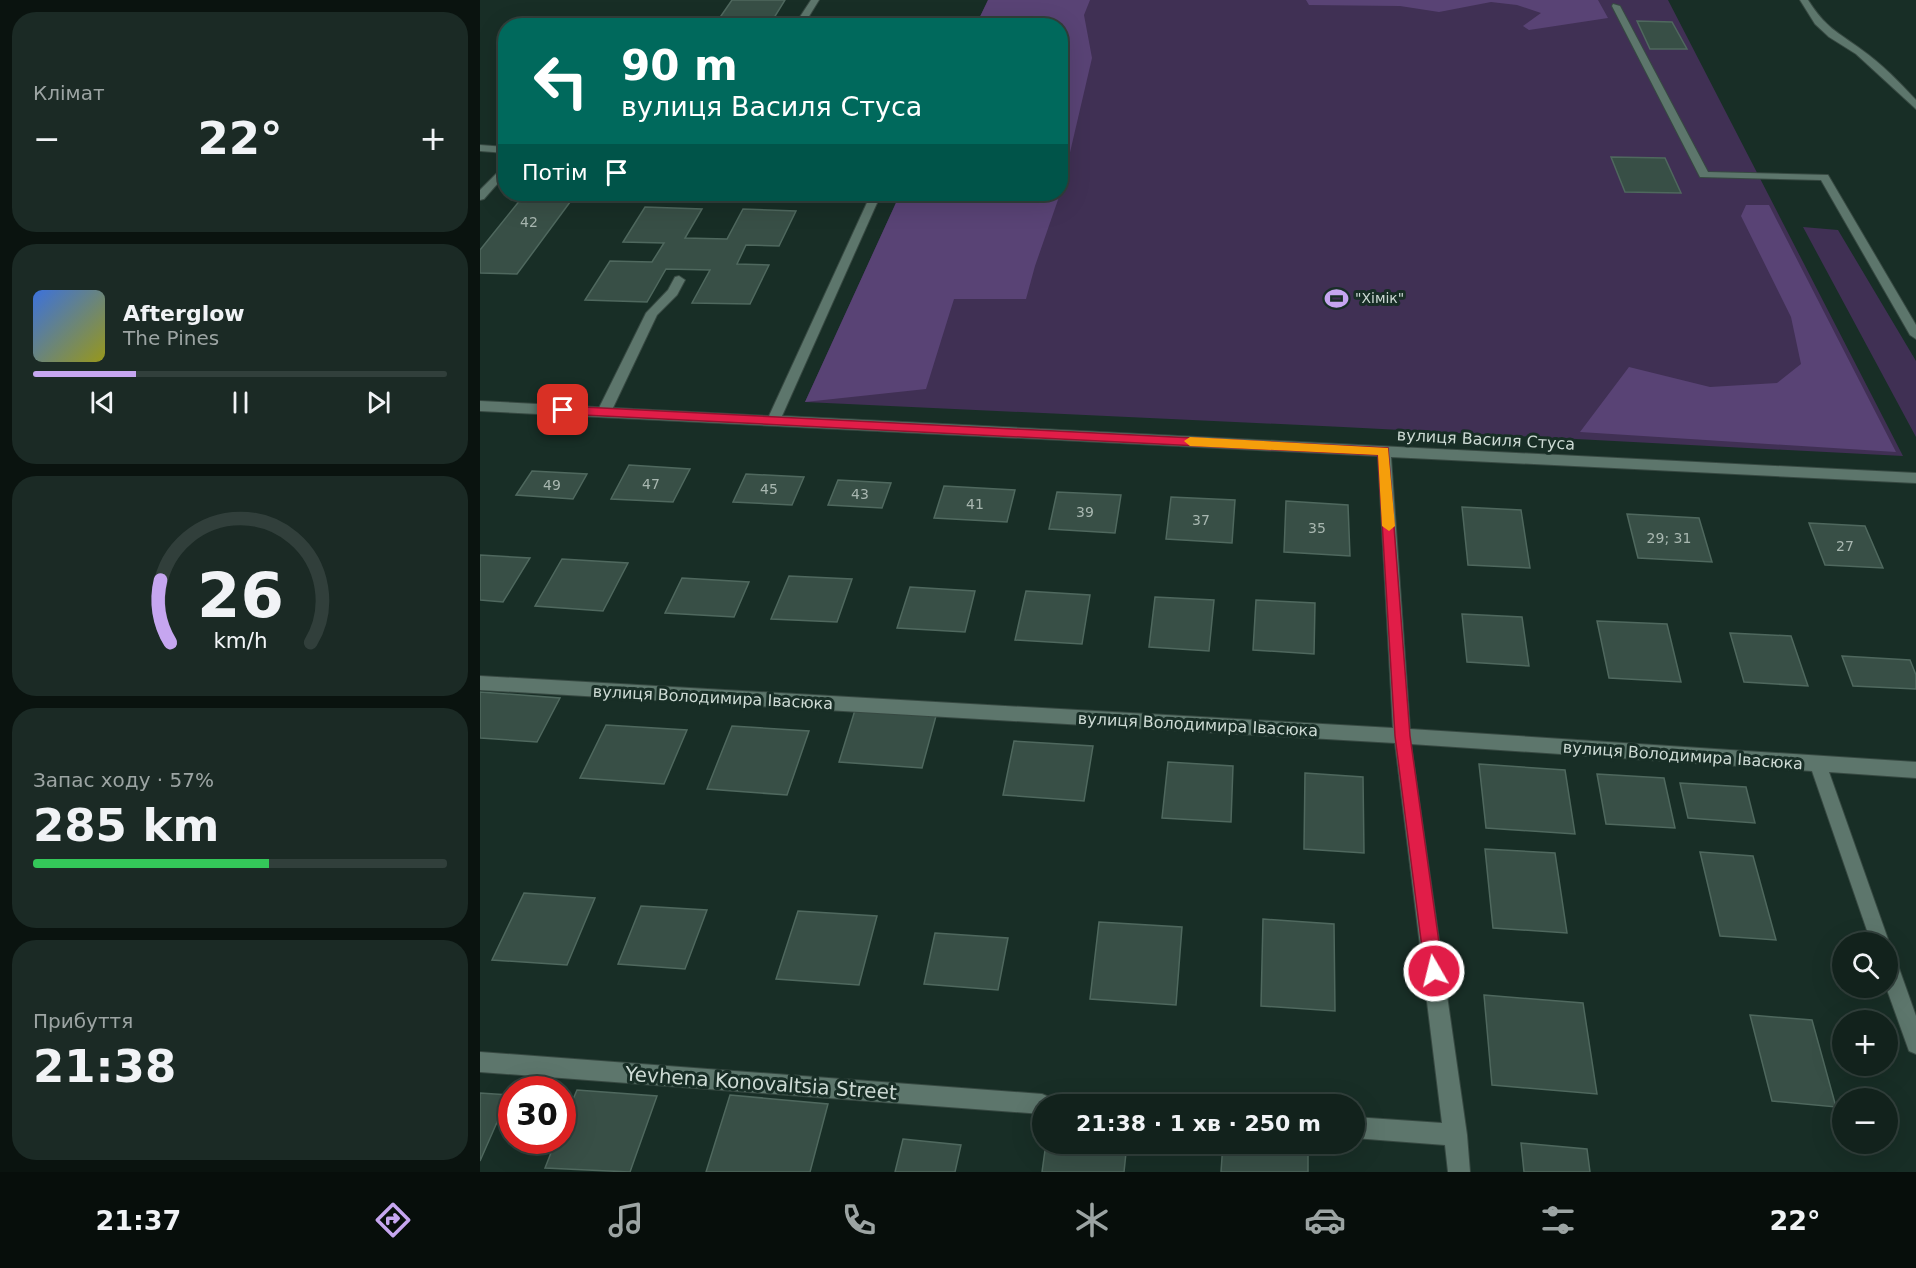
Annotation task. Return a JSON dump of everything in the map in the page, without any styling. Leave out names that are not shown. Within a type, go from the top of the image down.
[{"type":"street","points":[[803,18],[815,0]]},
{"type":"street","points":[[1804,0],[1818,22],[1886,75],[1916,106]]},
{"type":"street","points":[[1616,6],[1704,175],[1824,177],[1916,334]]},
{"type":"street","points":[[480,148],[498,149]]},
{"type":"street","points":[[480,197],[498,176]]},
{"type":"street","points":[[773,422],[873,201]]},
{"type":"street","points":[[604,412],[652,313],[673,292],[679,280]]},
{"type":"street","name":"вулиця Василя Стуса","points":[[480,406],[1916,478]]},
{"type":"street","points":[[1384,451],[1402,736],[1456,1135],[1459,1172]]},
{"type":"street","name":"вулиця Володимира Івасюка","points":[[480,683],[1402,736],[1916,770]]},
{"type":"street","points":[[1818,764],[1877,932]]},
{"type":"street","points":[[1898,992],[1916,1044]]},
{"type":"street","name":"Yevhena Konovaltsia Street","points":[[480,1062],[1032,1103]]},
{"type":"street","points":[[1365,1128],[1456,1135]]},
{"type":"shaded area","name":"\"Хімік\"","points":[[988,0],[1668,0],[1903,456],[805,402],[897,201],[1068,201],[1068,18],[979,18]]},
{"type":"shaded area","points":[[988,0],[1090,0],[1084,15],[1092,58],[1068,161],[1068,18],[979,18]]},
{"type":"shaded area","points":[[1306,0],[1598,0],[1608,18],[1529,30],[1523,26],[1541,13],[1517,5],[1491,2],[1439,12],[1400,6],[1309,5]]},
{"type":"shaded area","points":[[897,201],[1058,201],[1026,299],[954,299],[926,389],[805,402]]},
{"type":"shaded area","points":[[1746,205],[1769,205],[1896,452],[1580,432],[1629,367],[1710,387],[1777,383],[1801,364],[1791,317],[1741,216]]},
{"type":"shaded area","points":[[1803,227],[1838,230],[1916,361],[1916,437]]},
{"type":"building","points":[[732,0],[785,0],[774,18],[720,18]]},
{"type":"building","points":[[1637,21],[1672,22],[1687,49],[1650,49]]},
{"type":"building","points":[[1611,157],[1665,158],[1681,193],[1625,192]]},
{"type":"building","points":[[519,201],[571,201],[517,274],[480,273],[480,250]]},
{"type":"building","points":[[645,207],[702,209],[685,238],[727,239],[743,209],[796,211],[779,246],[746,245],[737,264],[769,265],[750,304],[692,303],[710,270],[666,269],[647,302],[585,300],[610,261],[652,262],[664,243],[623,242]]},
{"type":"building","points":[[629,465],[690,469],[673,502],[611,499]]},
{"type":"building","points":[[532,471],[587,474],[573,499],[516,495]]},
{"type":"building","points":[[746,474],[804,477],[792,505],[733,502]]},
{"type":"building","points":[[838,480],[891,483],[882,508],[828,505]]},
{"type":"building","points":[[944,486],[1015,490],[1007,522],[934,518]]},
{"type":"building","points":[[1057,492],[1121,495],[1115,533],[1049,529]]},
{"type":"building","points":[[1171,497],[1235,500],[1232,543],[1166,539]]},
{"type":"building","points":[[1286,501],[1348,505],[1350,556],[1284,552]]},
{"type":"building","points":[[1462,507],[1521,510],[1530,568],[1468,565]]},
{"type":"building","points":[[1627,514],[1699,518],[1712,562],[1638,558]]},
{"type":"building","points":[[1809,523],[1865,526],[1883,568],[1825,565]]},
{"type":"building","points":[[480,555],[530,558],[503,602],[480,600]]},
{"type":"building","points":[[562,559],[628,563],[603,611],[535,606]]},
{"type":"building","points":[[789,576],[852,579],[837,622],[771,619]]},
{"type":"building","points":[[682,578],[749,582],[734,617],[665,613]]},
{"type":"building","points":[[910,587],[975,591],[965,632],[897,628]]},
{"type":"building","points":[[1026,591],[1090,595],[1082,644],[1015,640]]},
{"type":"building","points":[[1155,597],[1214,600],[1209,651],[1149,647]]},
{"type":"building","points":[[1256,600],[1315,603],[1314,654],[1253,650]]},
{"type":"building","points":[[1462,614],[1522,617],[1529,666],[1467,662]]},
{"type":"building","points":[[1597,621],[1667,624],[1681,682],[1609,678]]},
{"type":"building","points":[[1730,633],[1791,636],[1808,686],[1744,682]]},
{"type":"building","points":[[1842,656],[1910,660],[1916,675],[1916,689],[1853,686]]},
{"type":"building","points":[[480,692],[560,698],[537,742],[480,738]]},
{"type":"building","points":[[855,710],[936,716],[922,768],[839,762]]},
{"type":"building","points":[[606,725],[687,730],[664,784],[580,778]]},
{"type":"building","points":[[732,726],[809,731],[787,795],[707,789]]},
{"type":"building","points":[[1014,741],[1093,746],[1084,801],[1003,795]]},
{"type":"building","points":[[1168,762],[1233,766],[1231,822],[1162,818]]},
{"type":"building","points":[[1479,764],[1565,770],[1575,834],[1486,828]]},
{"type":"building","points":[[1305,773],[1363,777],[1364,853],[1304,849]]},
{"type":"building","points":[[1597,774],[1664,778],[1675,828],[1606,824]]},
{"type":"building","points":[[1680,783],[1746,787],[1755,823],[1688,818]]},
{"type":"building","points":[[1485,849],[1555,853],[1567,933],[1493,928]]},
{"type":"building","points":[[1700,852],[1753,856],[1776,940],[1720,936]]},
{"type":"building","points":[[524,893],[595,898],[567,965],[492,960]]},
{"type":"building","points":[[641,906],[707,910],[685,969],[618,964]]},
{"type":"building","points":[[798,911],[877,916],[859,985],[776,979]]},
{"type":"building","points":[[1263,919],[1334,924],[1335,1011],[1261,1006]]},
{"type":"building","points":[[1099,922],[1182,927],[1176,1005],[1090,999]]},
{"type":"building","points":[[935,933],[1008,938],[998,990],[924,984]]},
{"type":"building","points":[[1484,995],[1583,1003],[1597,1094],[1492,1085]]},
{"type":"building","points":[[1750,1015],[1812,1020],[1832,1092],[1832,1107],[1772,1101]]},
{"type":"building","points":[[577,1090],[657,1096],[630,1172],[545,1168],[550,1154],[576,1154]]},
{"type":"building","points":[[480,1093],[498,1094],[498,1120],[480,1161]]},
{"type":"building","points":[[730,1095],[828,1104],[810,1172],[706,1172]]},
{"type":"building","points":[[903,1139],[961,1145],[955,1172],[895,1172]]},
{"type":"building","points":[[1521,1143],[1587,1149],[1590,1172],[1524,1172]]},
{"type":"building","points":[[1044,1154],[1126,1154],[1124,1172],[1042,1172]]},
{"type":"building","points":[[1222,1154],[1308,1154],[1308,1172],[1221,1172]]},
{"type":"slow traffic","points":[[1190,441],[1384,451],[1389,526]]},
{"type":"place","name":"\"Хімік\"","points":[[1337,298]]},
{"type":"route","points":[[563,410],[1384,451],[1402,736],[1434,971]]}]
